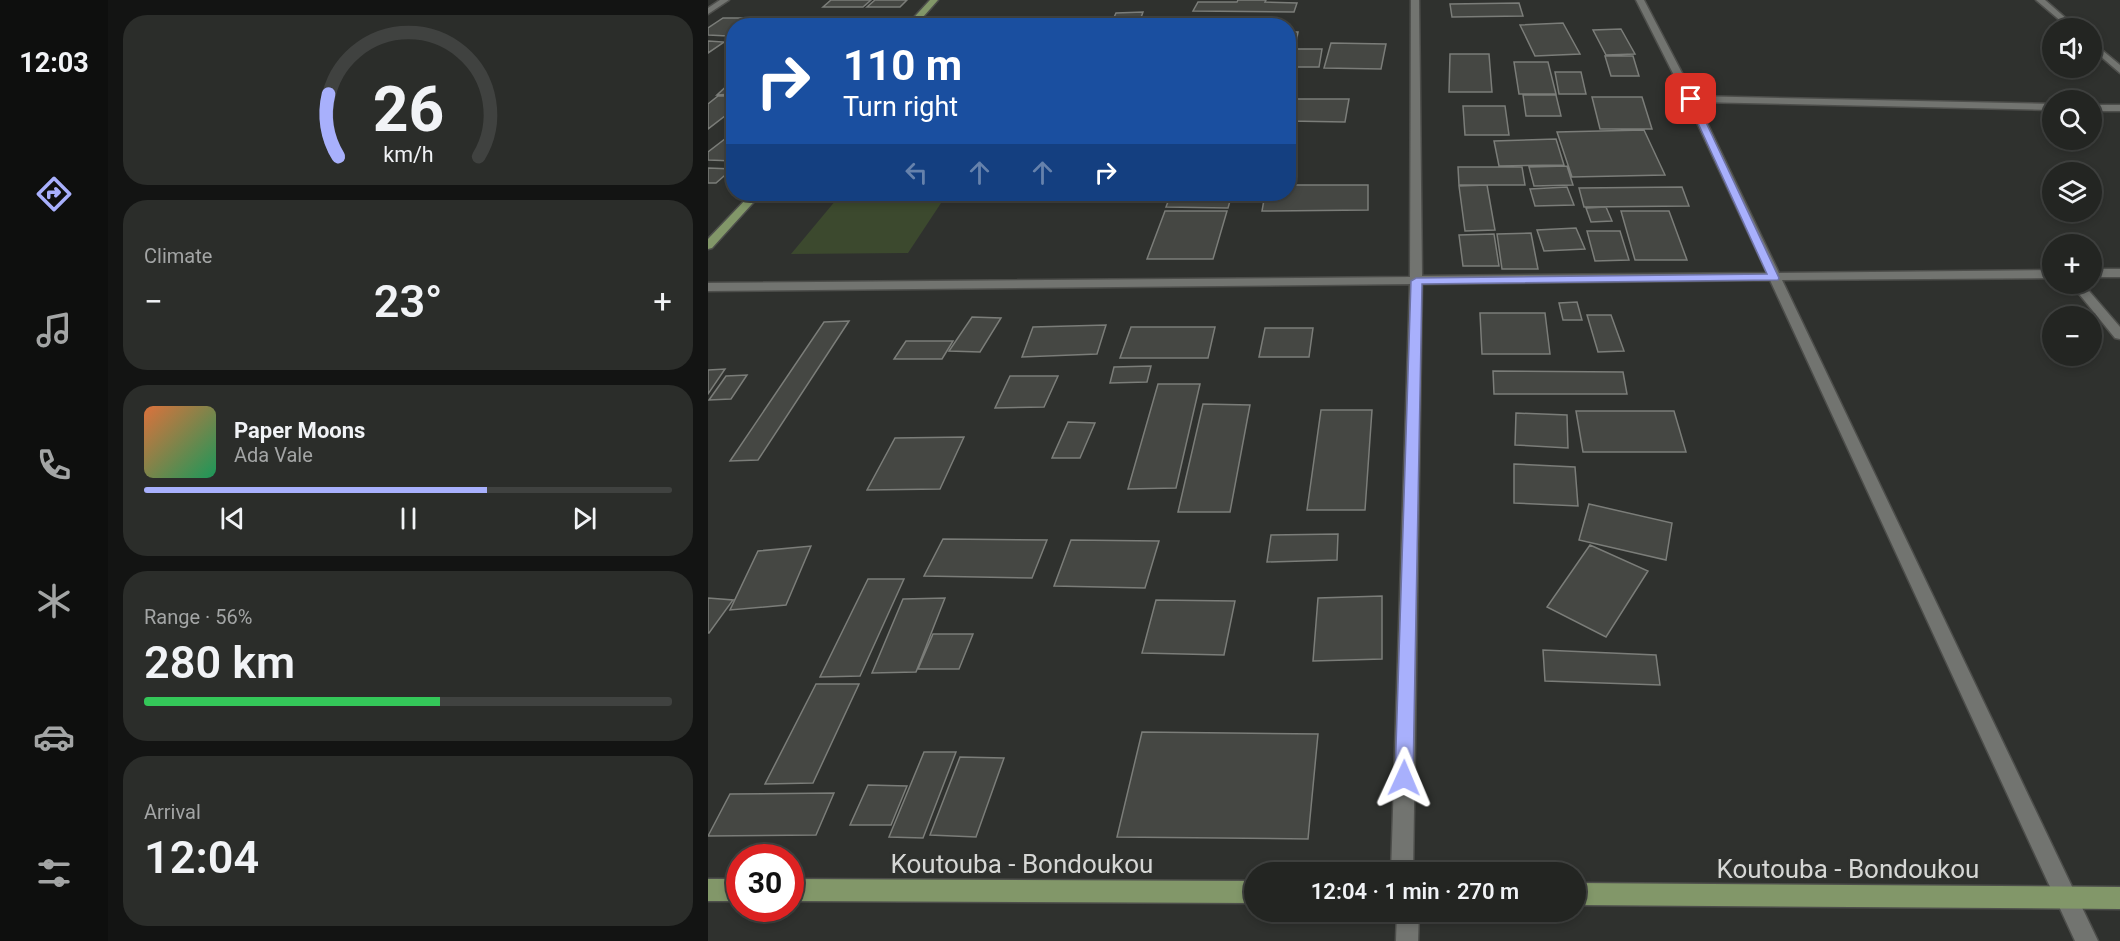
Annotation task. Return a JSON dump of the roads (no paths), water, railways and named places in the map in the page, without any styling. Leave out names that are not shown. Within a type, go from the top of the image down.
[{"type":"main road","points":[[917,18],[934,0]]},
{"type":"main road","points":[[708,246],[750,201]]},
{"type":"main road","points":[[708,890],[726,890]]},
{"type":"main road","name":"Koutouba - Bondoukou","points":[[804,890],[1244,892]]},
{"type":"main road","name":"Koutouba - Bondoukou","points":[[1586,894],[2120,898]]},
{"type":"street","points":[[708,12],[725,0]]},
{"type":"street","points":[[1402,862],[1416,281],[1415,0]]},
{"type":"street","points":[[1640,0],[1691,99],[2087,941]]},
{"type":"street","points":[[2040,0],[2061,18]]},
{"type":"street","points":[[2102,54],[2120,70]]},
{"type":"street","points":[[1691,99],[2042,107]]},
{"type":"street","points":[[2102,108],[2120,108]]},
{"type":"street","points":[[2102,273],[2120,273]]},
{"type":"street","points":[[708,287],[2042,274]]},
{"type":"street","points":[[2085,294],[2120,335]]},
{"type":"street","points":[[1407,941],[1408,922]]}]
